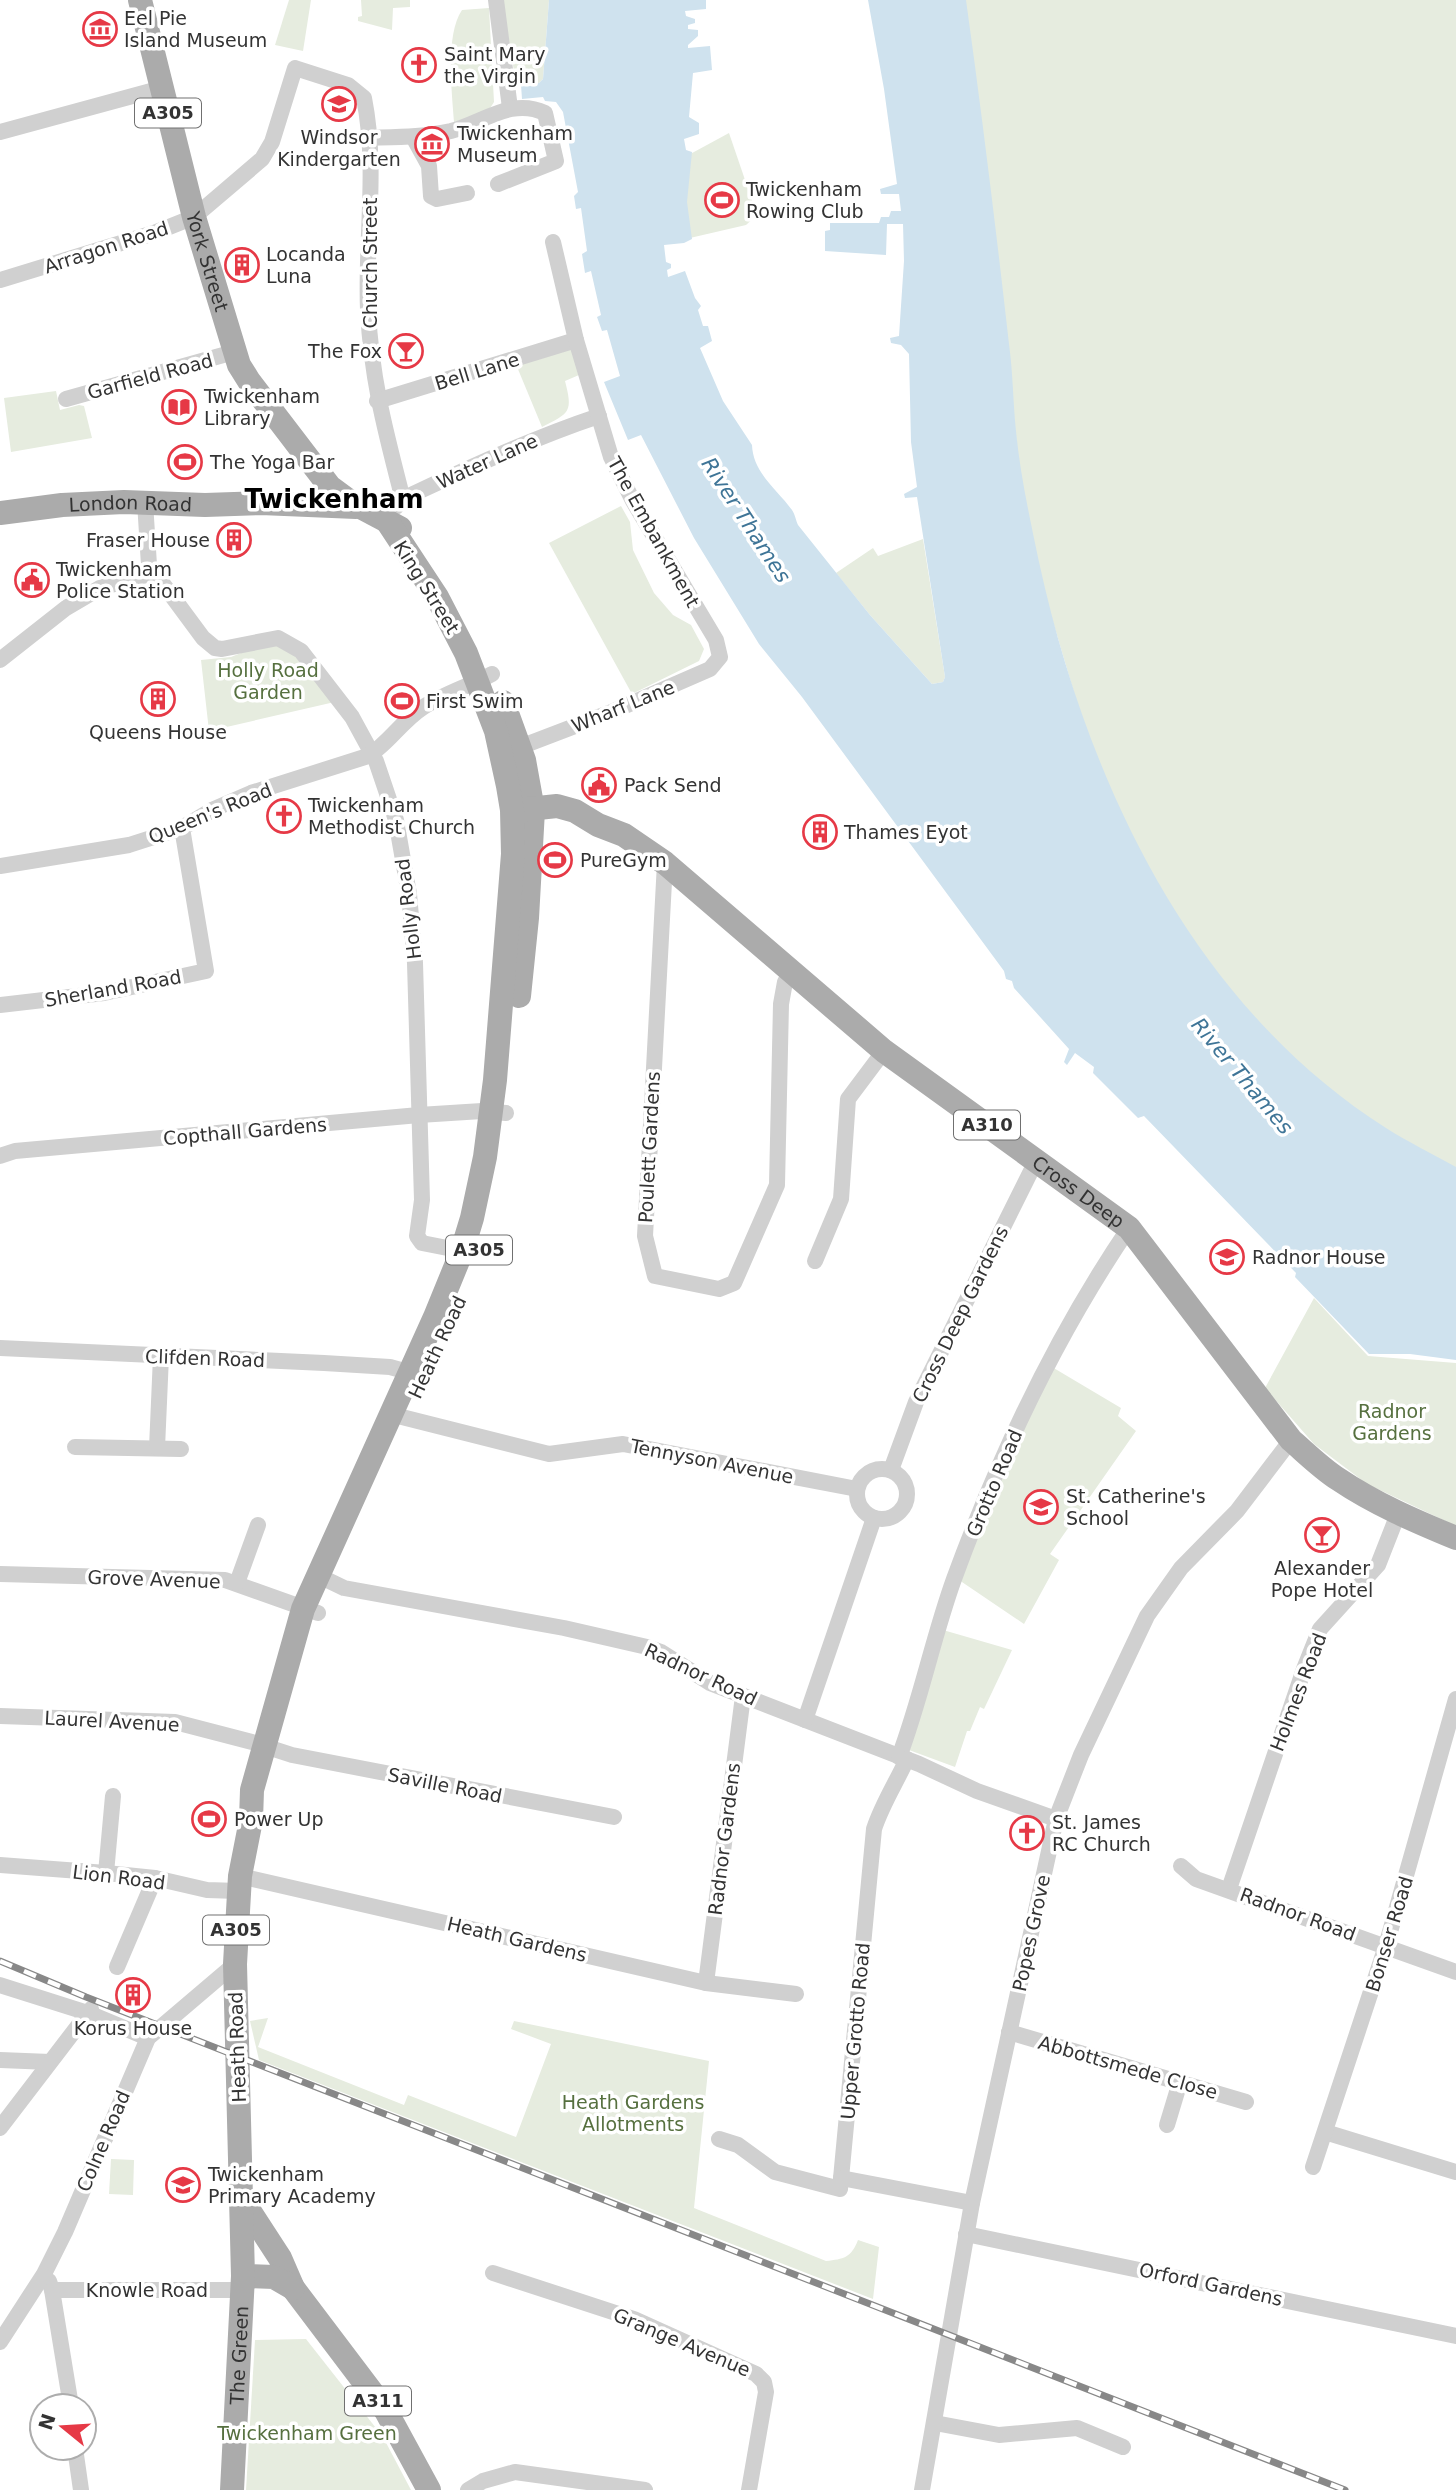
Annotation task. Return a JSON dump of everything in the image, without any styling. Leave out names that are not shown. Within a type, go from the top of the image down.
[{"type":"main road","name":"York Street","points":[[142,4],[194,217],[234,352],[248,381],[330,487]]},
{"type":"main road","name":"London Road","points":[[261,503],[295,490],[330,487],[360,507]]},
{"type":"main road","name":"London Road","points":[[0,513],[87,503],[145,502],[205,505],[261,503],[393,511]]},
{"type":"main road","name":"King Street","points":[[393,511],[439,570],[480,646],[496,731],[523,810]]},
{"type":"main road","name":"King Street","points":[[485,678],[520,747],[528,774],[523,810]]},
{"type":"main road","name":"Cross Deep","points":[[523,810],[569,825],[597,825],[624,835],[665,863],[884,1051],[1129,1228],[1291,1440],[1336,1478],[1398,1514],[1456,1538]]},
{"type":"main road","name":"Heath Road","points":[[243,2283],[235,1964],[239,1884],[251,1820],[252,1790],[270,1748],[311,1611],[324,1579],[397,1416],[464,1290],[472,1218],[498,1112],[513,854],[523,810]]},
{"type":"main road","name":"Heath Road","points":[[397,1416],[408,1372],[470,1253]]},
{"type":"main road","name":"A311","points":[[243,2200],[280,2258],[293,2288],[386,2412],[429,2490]]},
{"type":"main road","points":[[243,2283],[274,2277],[293,2288]]},
{"type":"main road","name":"The Green","points":[[232,2490],[243,2283]]},
{"type":"street","points":[[496,0],[510,108]]},
{"type":"street","name":"Church Street","points":[[295,68],[348,85],[364,98],[370,154],[368,307],[377,401],[400,488],[393,511]]},
{"type":"street","name":"Arragon Road","points":[[0,280],[154,233],[194,217],[262,159],[272,142],[295,68]]},
{"type":"street","points":[[0,132],[162,88]]},
{"type":"street","points":[[369,138],[413,137],[453,130],[510,108],[530,108],[545,113],[556,161],[498,184]]},
{"type":"street","points":[[413,137],[429,166],[431,196],[437,199],[467,193]]},
{"type":"street","name":"The Embankment","points":[[553,242],[576,340],[611,457],[633,501],[716,640],[720,657]]},
{"type":"street","name":"Bell Lane","points":[[377,401],[576,340]]},
{"type":"street","name":"Garfield Road","points":[[66,399],[234,352]]},
{"type":"street","name":"Water Lane","points":[[393,511],[543,435],[599,416]]},
{"type":"street","name":"Holly Road","points":[[145,502],[149,565],[204,638],[215,648],[228,649],[278,638],[300,651],[352,717],[373,753],[396,820],[409,894],[415,963],[422,1200],[417,1236],[418,1241],[470,1253]]},
{"type":"street","points":[[0,660],[66,608],[100,588],[153,573]]},
{"type":"street","name":"Wharf Lane","points":[[520,747],[609,713],[710,669],[720,657]]},
{"type":"street","name":"Queen's Road","points":[[0,866],[129,845],[182,828],[214,809],[251,793],[373,753],[424,706],[485,678]]},
{"type":"street","name":"Sherland Road","points":[[0,1005],[104,993],[206,971],[182,828]]},
{"type":"street","name":"Poulett Gardens","points":[[665,863],[645,1237],[655,1276],[719,1289],[734,1283],[778,1185],[781,1004],[785,982],[792,971]]},
{"type":"street","points":[[815,1261],[841,1199],[848,1099],[884,1051]]},
{"type":"street","name":"Copthall Gardens","points":[[0,1156],[15,1152],[419,1115],[498,1112]]},
{"type":"street","name":"Cross Deep Gardens","points":[[891,1470],[916,1402],[1036,1161]]},
{"type":"street","name":"Grotto Road","points":[[903,1758],[953,1581],[984,1502],[1063,1332],[1129,1228]]},
{"type":"street","name":"Clifden Road","points":[[0,1348],[348,1364],[390,1367],[408,1372]]},
{"type":"street","points":[[157,1448],[161,1356]]},
{"type":"street","name":"Tennyson Avenue","points":[[397,1416],[549,1454],[623,1444],[857,1489]]},
{"type":"street","name":"Popes Grove","points":[[922,2490],[972,2203],[1056,1819],[1081,1755],[1147,1616],[1181,1568],[1237,1510],[1291,1440]]},
{"type":"street","points":[[75,1447],[181,1449]]},
{"type":"street","points":[[891,1470],[901,1477],[907,1488],[908,1499],[894,1516],[874,1518],[859,1504],[857,1489],[868,1474],[891,1470]]},
{"type":"street","name":"Holmes Road","points":[[1229,1889],[1320,1629],[1378,1565],[1398,1514]]},
{"type":"street","points":[[805,1720],[874,1518]]},
{"type":"street","points":[[237,1583],[258,1525]]},
{"type":"street","name":"Grove Avenue","points":[[0,1574],[225,1580],[311,1611]]},
{"type":"street","name":"Radnor Road","points":[[324,1579],[344,1588],[564,1628],[647,1647],[661,1652],[710,1683],[903,1758],[977,1791],[1056,1819]]},
{"type":"street","name":"Radnor Gardens","points":[[706,1983],[743,1696]]},
{"type":"street","name":"Bonser Road","points":[[1313,2167],[1386,1946],[1456,1699]]},
{"type":"street","name":"Laurel Avenue","points":[[0,1716],[175,1722],[270,1748]]},
{"type":"street","name":"Saville Road","points":[[270,1748],[614,1817]]},
{"type":"street","name":"Upper Grotto Road","points":[[841,2178],[874,1829],[903,1758]]},
{"type":"street","points":[[106,1873],[113,1796]]},
{"type":"street","name":"Lion Road","points":[[0,1865],[155,1878],[191,1888],[239,1884]]},
{"type":"street","name":"Radnor Road","points":[[1181,1866],[1196,1879],[1456,1972]]},
{"type":"street","points":[[117,1967],[155,1878]]},
{"type":"street","name":"Heath Gardens","points":[[239,1884],[706,1983],[796,1993]]},
{"type":"street","name":"Colne Road","points":[[0,2342],[44,2274],[65,2232],[148,2038],[235,1964]]},
{"type":"street","points":[[0,1985],[90,2011],[148,2038]]},
{"type":"street","points":[[0,2128],[90,2011]]},
{"type":"street","name":"Abbottsmede Close","points":[[1009,2032],[1246,2102]]},
{"type":"street","points":[[0,2060],[50,2063]]},
{"type":"street","points":[[1167,2125],[1180,2082]]},
{"type":"street","points":[[1325,2132],[1456,2172]]},
{"type":"street","points":[[719,2139],[738,2144],[775,2172],[839,2189],[841,2178],[972,2203]]},
{"type":"street","name":"Orford Gardens","points":[[966,2234],[1456,2336]]},
{"type":"street","name":"Grange Avenue","points":[[493,2273],[634,2319],[756,2374],[764,2382],[766,2392],[749,2490]]},
{"type":"street","points":[[44,2274],[52,2290],[69,2392]]},
{"type":"street","name":"Knowle Road","points":[[52,2290],[243,2283]]},
{"type":"street","points":[[935,2423],[999,2435],[1077,2428],[1124,2446]]},
{"type":"street","points":[[77,2462],[81,2490]]},
{"type":"street","points":[[468,2490],[483,2482],[515,2472],[645,2490]]},
{"type":"green space","points":[[289,0],[311,0],[303,51],[275,45]]},
{"type":"green space","points":[[361,0],[410,0],[410,7],[393,8],[392,30],[358,21],[358,17],[362,16]]},
{"type":"green space","points":[[502,0],[549,0],[543,79],[539,83],[521,85],[515,77]]},
{"type":"green space","points":[[953,0],[1456,0],[1456,1173],[1351,1115],[1254,1024],[1171,926],[1105,797],[1019,507]]},
{"type":"green space","points":[[489,8],[494,102],[487,113],[454,122],[451,80],[453,34],[462,10]]},
{"type":"green space","points":[[729,133],[757,215],[746,225],[664,244],[670,165]]},
{"type":"green space","points":[[571,347],[579,375],[565,381],[569,405],[564,414],[542,427],[515,362]]},
{"type":"green space","points":[[56,391],[60,410],[84,406],[92,438],[11,452],[4,398]]},
{"type":"green space","points":[[621,506],[630,522],[633,550],[654,593],[673,615],[691,625],[704,649],[699,661],[632,694],[549,543]]},
{"type":"green space","points":[[923,539],[945,677],[943,682],[932,684],[836,573],[873,548],[878,556]]},
{"type":"green space","name":"Holly Road Garden","points":[[266,643],[285,646],[339,701],[209,731],[201,660],[231,657]]},
{"type":"green space","name":"Radnor Gardens","points":[[1314,1298],[1368,1356],[1456,1363],[1456,1526],[1367,1484],[1314,1444],[1265,1388]]},
{"type":"green space","points":[[1052,1367],[1121,1408],[1118,1416],[1136,1431],[1050,1554],[1059,1560],[1024,1624],[959,1580],[975,1537]]},
{"type":"green space","points":[[943,1630],[1012,1650],[984,1709],[980,1707],[970,1731],[967,1731],[955,1767],[909,1750]]},
{"type":"green space","name":"Heath Gardens Allotments","points":[[268,2018],[258,2047],[404,2105],[408,2095],[516,2137],[551,2044],[511,2029],[514,2021],[709,2061],[694,2208],[826,2261],[846,2256],[853,2251],[858,2240],[879,2247],[873,2299],[259,2060],[250,2021]]},
{"type":"green space","points":[[111,2159],[134,2160],[133,2195],[109,2194]]},
{"type":"green space","name":"Twickenham Green","points":[[306,2339],[383,2437],[411,2490],[246,2490],[255,2340]]},
{"type":"water","name":"River Thames","points":[[549,0],[706,0],[706,9],[685,11],[686,16],[695,19],[695,23],[688,25],[688,29],[698,30],[698,36],[688,48],[710,46],[712,70],[693,73],[689,117],[699,123],[699,134],[684,139],[686,150],[692,152],[687,202],[692,239],[684,243],[664,245],[666,262],[671,264],[671,268],[667,270],[668,277],[685,271],[695,298],[701,306],[698,310],[703,326],[708,326],[712,341],[700,348],[723,401],[752,445],[753,455],[761,472],[792,510],[798,525],[870,615],[932,684],[943,682],[945,677],[917,497],[905,498],[904,494],[917,487],[911,442],[909,354],[901,345],[891,343],[890,338],[899,336],[904,261],[903,224],[887,224],[886,255],[825,251],[825,231],[830,230],[830,223],[879,223],[881,217],[889,217],[891,211],[901,211],[899,194],[881,194],[880,189],[897,184],[868,0],[966,0],[999,258],[1023,480],[1039,562],[1060,644],[1086,725],[1118,805],[1157,881],[1203,952],[1256,1018],[1317,1077],[1386,1128],[1456,1167],[1456,1360],[1410,1354],[1369,1354],[1295,1277],[1296,1273],[1144,1116],[1138,1118],[1093,1073],[1094,1067],[1075,1053],[1067,1065],[1064,1062],[1069,1049],[1014,988],[1012,981],[1006,979],[1004,971],[802,697],[759,644],[694,538],[641,435],[628,440],[604,382],[620,376],[607,330],[602,331],[597,317],[601,315],[591,271],[585,273],[582,254],[587,251],[581,208],[576,209],[574,196],[578,192],[563,112],[556,102],[545,101],[543,97],[522,99],[521,85],[539,83],[543,79]]},
{"type":"railway","points":[[0,1961],[1345,2490]]},
{"type":"place","name":"Eel Pie Island Museum","points":[[100,29]]},
{"type":"place","name":"Saint Mary the Virgin","points":[[419,65]]},
{"type":"place","name":"Windsor Kindergarten","points":[[339,104]]},
{"type":"place","name":"Twickenham Museum","points":[[432,144]]},
{"type":"place","name":"Twickenham Rowing Club","points":[[722,200]]},
{"type":"place","name":"Locanda Luna","points":[[242,265]]},
{"type":"place","name":"The Fox","points":[[406,351]]},
{"type":"place","name":"Twickenham Library","points":[[179,407]]},
{"type":"place","name":"The Yoga Bar","points":[[185,462]]},
{"type":"place","name":"Fraser House","points":[[234,540]]},
{"type":"place","name":"Twickenham Police Station","points":[[32,580]]},
{"type":"place","name":"Queens House","points":[[158,699]]},
{"type":"place","name":"First Swim","points":[[402,701]]},
{"type":"place","name":"Pack Send","points":[[599,785]]},
{"type":"place","name":"Twickenham Methodist Church","points":[[284,816]]},
{"type":"place","name":"Thames Eyot","points":[[820,832]]},
{"type":"place","name":"PureGym","points":[[555,860]]},
{"type":"place","name":"Radnor House","points":[[1227,1257]]},
{"type":"place","name":"St. Catherine's School","points":[[1041,1507]]},
{"type":"place","name":"Alexander Pope Hotel","points":[[1322,1535]]},
{"type":"place","name":"Power Up","points":[[209,1819]]},
{"type":"place","name":"St. James RC Church","points":[[1027,1833]]},
{"type":"place","name":"Korus House","points":[[133,1995]]},
{"type":"place","name":"Twickenham Primary Academy","points":[[183,2185]]},
{"type":"district","name":"Twickenham","points":[[334,499]]}]
